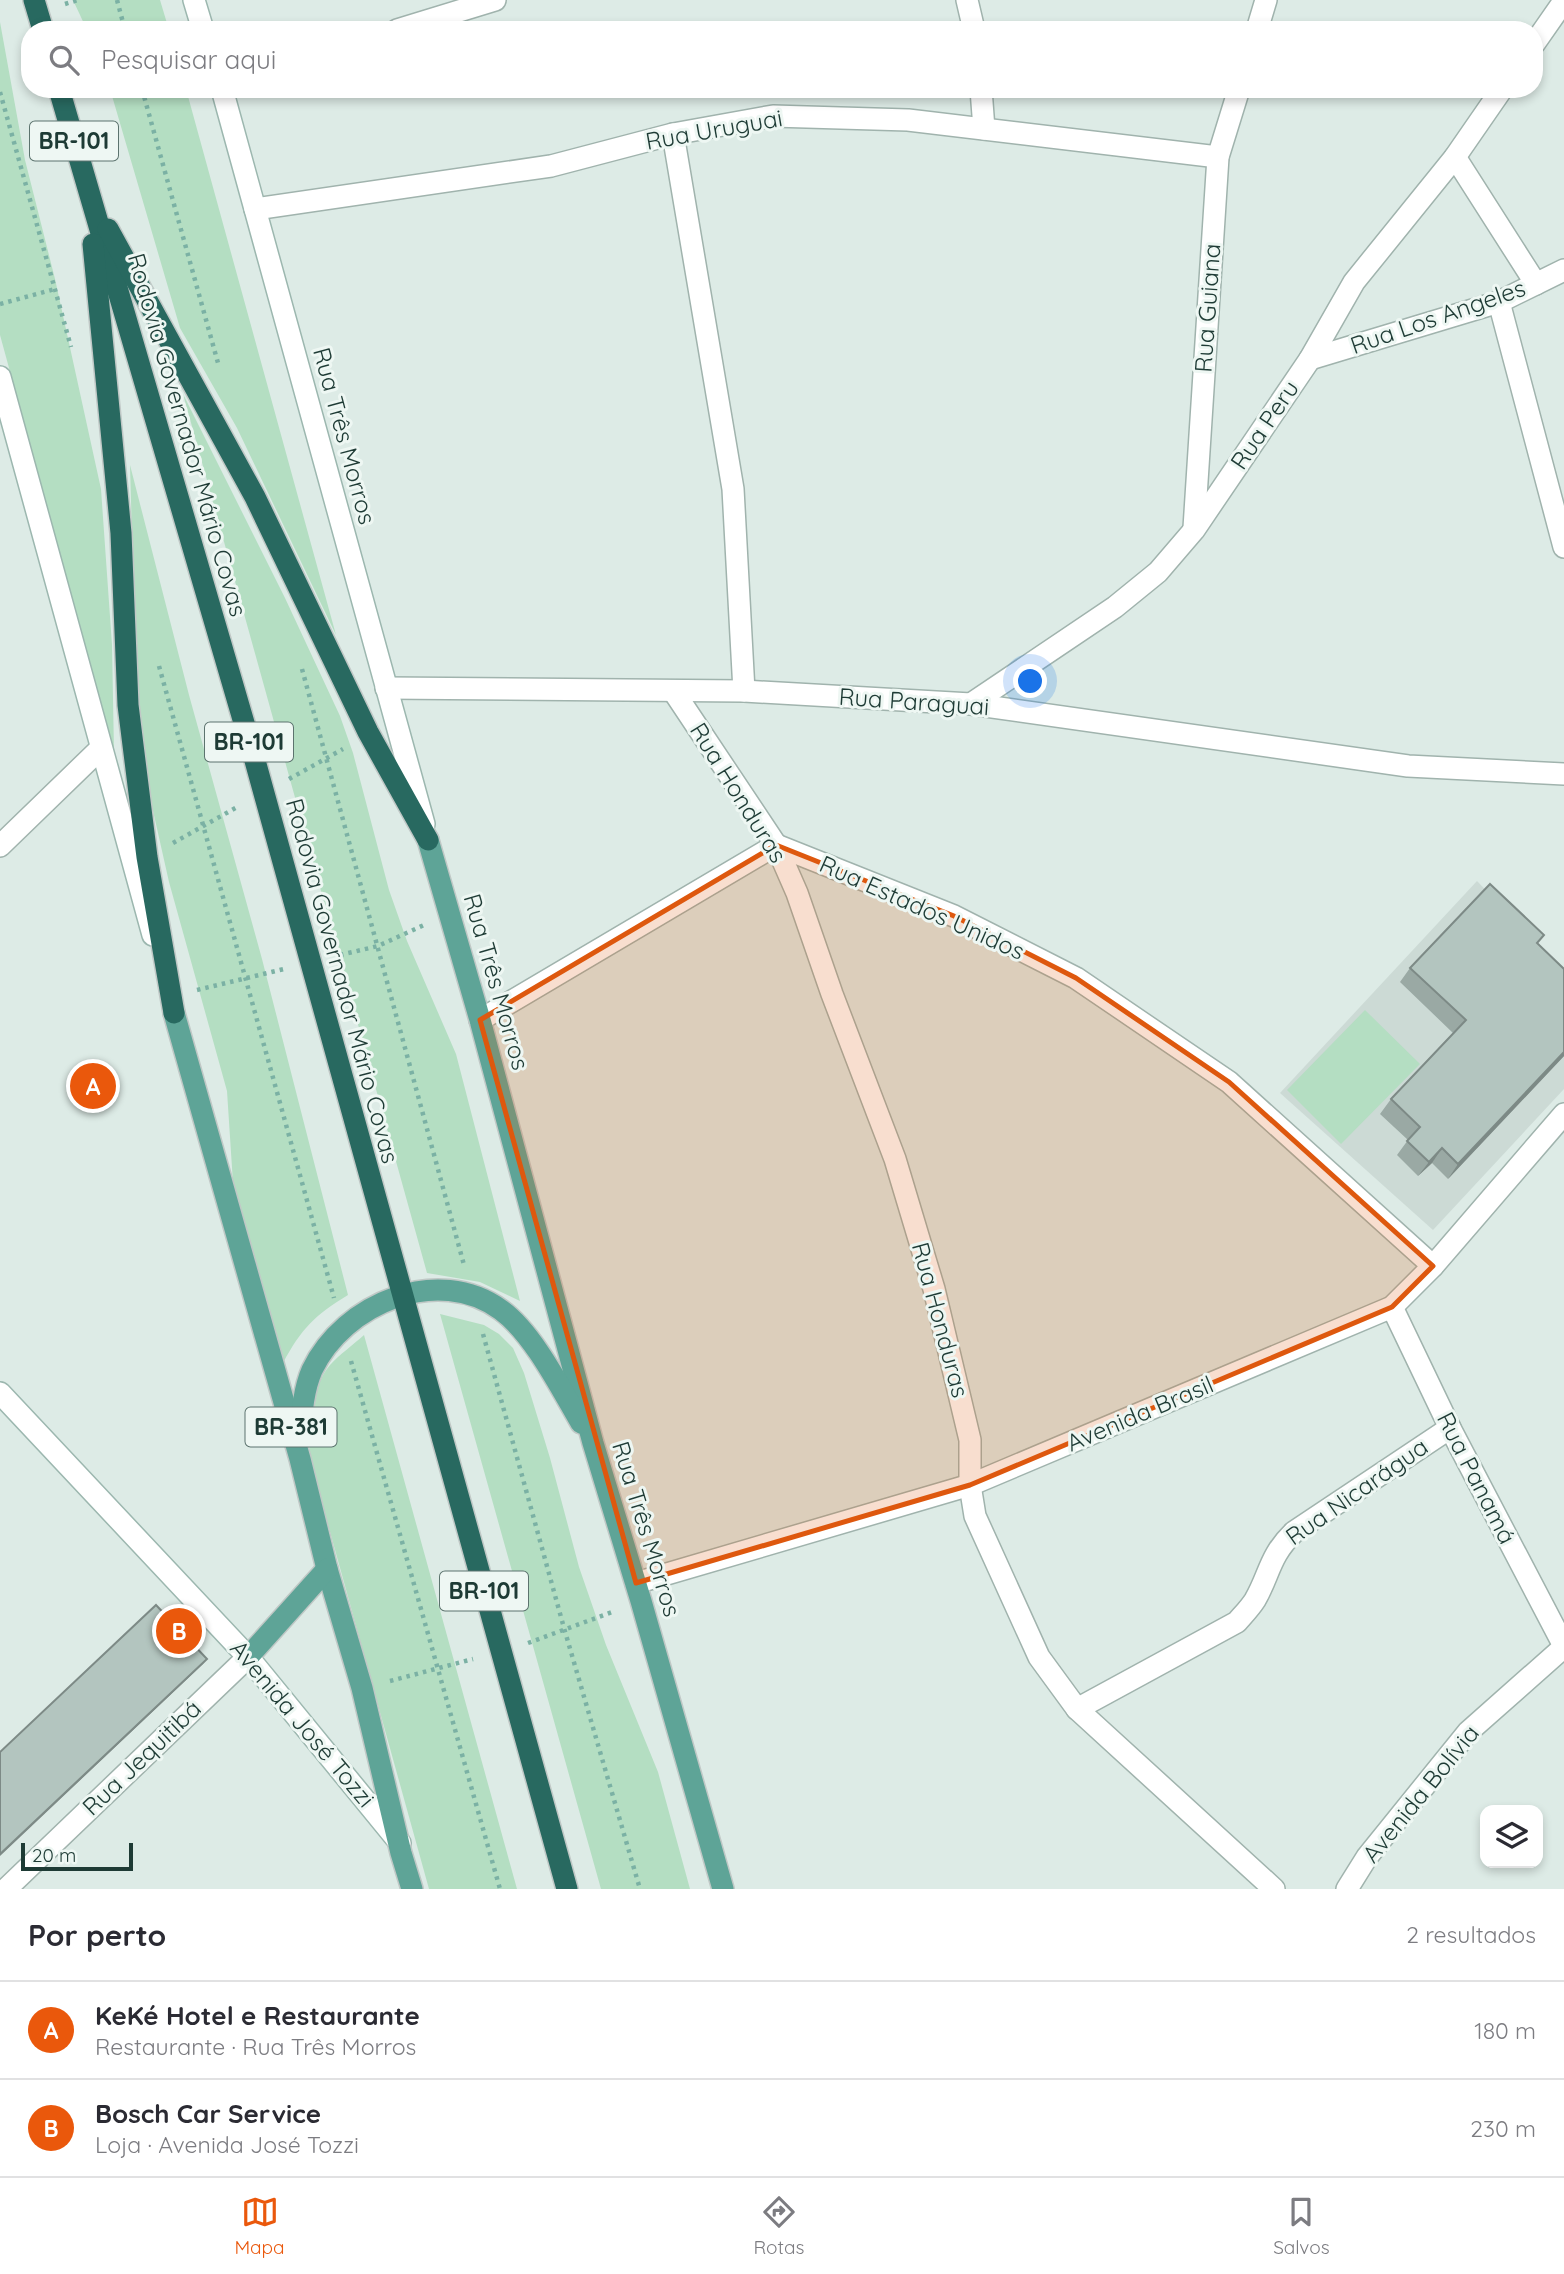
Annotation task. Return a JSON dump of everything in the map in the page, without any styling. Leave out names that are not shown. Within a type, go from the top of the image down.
[{"type":"highway","points":[[34,0],[40,21]]},
{"type":"highway","name":"Rodovia Governador Mário Covas","points":[[61,98],[254,757],[566,1889]]},
{"type":"highway","points":[[88,194],[255,497],[368,732],[428,840]]},
{"type":"highway","points":[[88,194],[121,533],[128,705],[148,857],[174,1013]]},
{"type":"main road","name":"Rua Três Morros","points":[[428,840],[480,1020],[593,1443],[636,1583],[723,1889]]},
{"type":"main road","name":"BR-381","points":[[174,1013],[300,1459],[327,1569],[362,1688],[412,1889]]},
{"type":"main road","points":[[300,1459],[301,1410],[312,1370],[334,1337],[368,1311],[400,1294],[440,1290],[472,1293],[502,1310],[521,1329],[593,1443]]},
{"type":"main road","points":[[248,1657],[327,1569]]},
{"type":"street","points":[[194,0],[201,21]]},
{"type":"street","points":[[426,21],[495,0]]},
{"type":"street","points":[[967,0],[972,21]]},
{"type":"street","points":[[1260,21],[1266,0]]},
{"type":"street","points":[[1543,31],[1564,1]]},
{"type":"street","name":"Rua Três Morros","points":[[224,98],[428,840]]},
{"type":"street","points":[[982,98],[984,129]]},
{"type":"street","name":"Rua Guiana","points":[[1194,530],[1218,157],[1236,98]]},
{"type":"street","name":"Rua Peru","points":[[971,704],[1115,607],[1158,572],[1194,530],[1310,359],[1354,282],[1455,157],[1496,98]]},
{"type":"street","name":"Rua Uruguai","points":[[255,209],[551,166],[673,134],[773,116],[908,120],[1218,157]]},
{"type":"street","points":[[673,134],[733,489],[744,691]]},
{"type":"street","points":[[1455,157],[1536,284]]},
{"type":"street","name":"Rua Los Angeles","points":[[1310,359],[1499,302],[1564,270]]},
{"type":"street","points":[[1499,302],[1564,547]]},
{"type":"street","name":"BR-381","points":[[0,377],[174,1013]]},
{"type":"street","name":"Rua Paraguai","points":[[386,688],[744,691],[971,704],[1408,766],[1564,774]]},
{"type":"street","name":"Rua Honduras","points":[[674,692],[776,845],[797,892],[832,994],[895,1159],[934,1289],[970,1440],[970,1485],[975,1516],[1039,1657],[1077,1709],[1275,1889]]},
{"type":"street","points":[[0,846],[101,748]]},
{"type":"street","points":[[480,1020],[776,845]]},
{"type":"street","name":"Rua Estados Unidos","points":[[776,845],[954,916],[1076,978],[1229,1082],[1433,1266]]},
{"type":"street","name":"Avenida Brasil","points":[[636,1583],[970,1485],[1392,1307],[1433,1266],[1564,1114]]},
{"type":"street","name":"Rua Panamá","points":[[1392,1307],[1450,1428],[1564,1647]]},
{"type":"street","name":"Avenida José Tozzi","points":[[0,1393],[248,1657],[400,1843]]},
{"type":"street","name":"Rua Nicarágua","points":[[1077,1709],[1237,1622],[1255,1601],[1276,1552],[1294,1532],[1450,1428]]},
{"type":"street","name":"Avenida Bolívia","points":[[1347,1889],[1367,1857],[1468,1732],[1564,1647]]},
{"type":"street","name":"Rua Jequitibá","points":[[6,1889],[248,1657]]},
{"type":"path","points":[[117,0],[123,21]]},
{"type":"path","points":[[0,92],[72,353]]},
{"type":"path","points":[[144,98],[218,366]]},
{"type":"path","points":[[0,304],[55,289]]},
{"type":"path","points":[[155,653],[500,1889]]},
{"type":"path","points":[[302,667],[564,1628],[640,1889]]},
{"type":"highlighted area","points":[[776,845],[954,916],[1076,978],[1229,1082],[1433,1266],[1392,1307],[970,1485],[636,1583],[480,1020]]},
{"type":"shaded area","points":[[1477,881],[1564,972],[1564,1089],[1433,1230],[1280,1093]]},
{"type":"green space","points":[[73,0],[160,0],[166,21],[83,21]]},
{"type":"green space","points":[[0,22],[25,160],[55,279],[101,489],[112,645],[114,752],[0,335]]},
{"type":"green space","points":[[113,98],[188,98],[336,635],[237,428],[180,328]]},
{"type":"green space","points":[[183,394],[285,598],[340,716],[353,753],[389,890],[407,941],[456,1054],[520,1301],[480,1282],[427,1273]]},
{"type":"green space","points":[[130,465],[189,695],[262,959],[348,1295],[326,1309],[310,1324],[283,1363],[233,1183],[227,1091],[169,882],[147,784],[137,719]]},
{"type":"green space","points":[[1365,1010],[1420,1064],[1341,1144],[1287,1090]]},
{"type":"green space","points":[[440,1314],[484,1325],[499,1334],[513,1348],[524,1373],[579,1567],[606,1645],[658,1772],[690,1889],[601,1889]]},
{"type":"green space","points":[[364,1335],[517,1889],[429,1889],[309,1456],[315,1396],[323,1374],[342,1353]]},
{"type":"building","points":[[1490,884],[1544,935],[1537,943],[1564,969],[1564,1052],[1458,1164],[1442,1148],[1429,1162],[1407,1141],[1420,1127],[1391,1099],[1466,1020],[1410,968]]},
{"type":"building","points":[[156,1605],[207,1659],[0,1854],[0,1752]]},
{"type":"place","name":"KeKé Hotel e Restaurante","points":[[93,1086]]},
{"type":"place","name":"Bosch Car Service","points":[[179,1631]]}]
